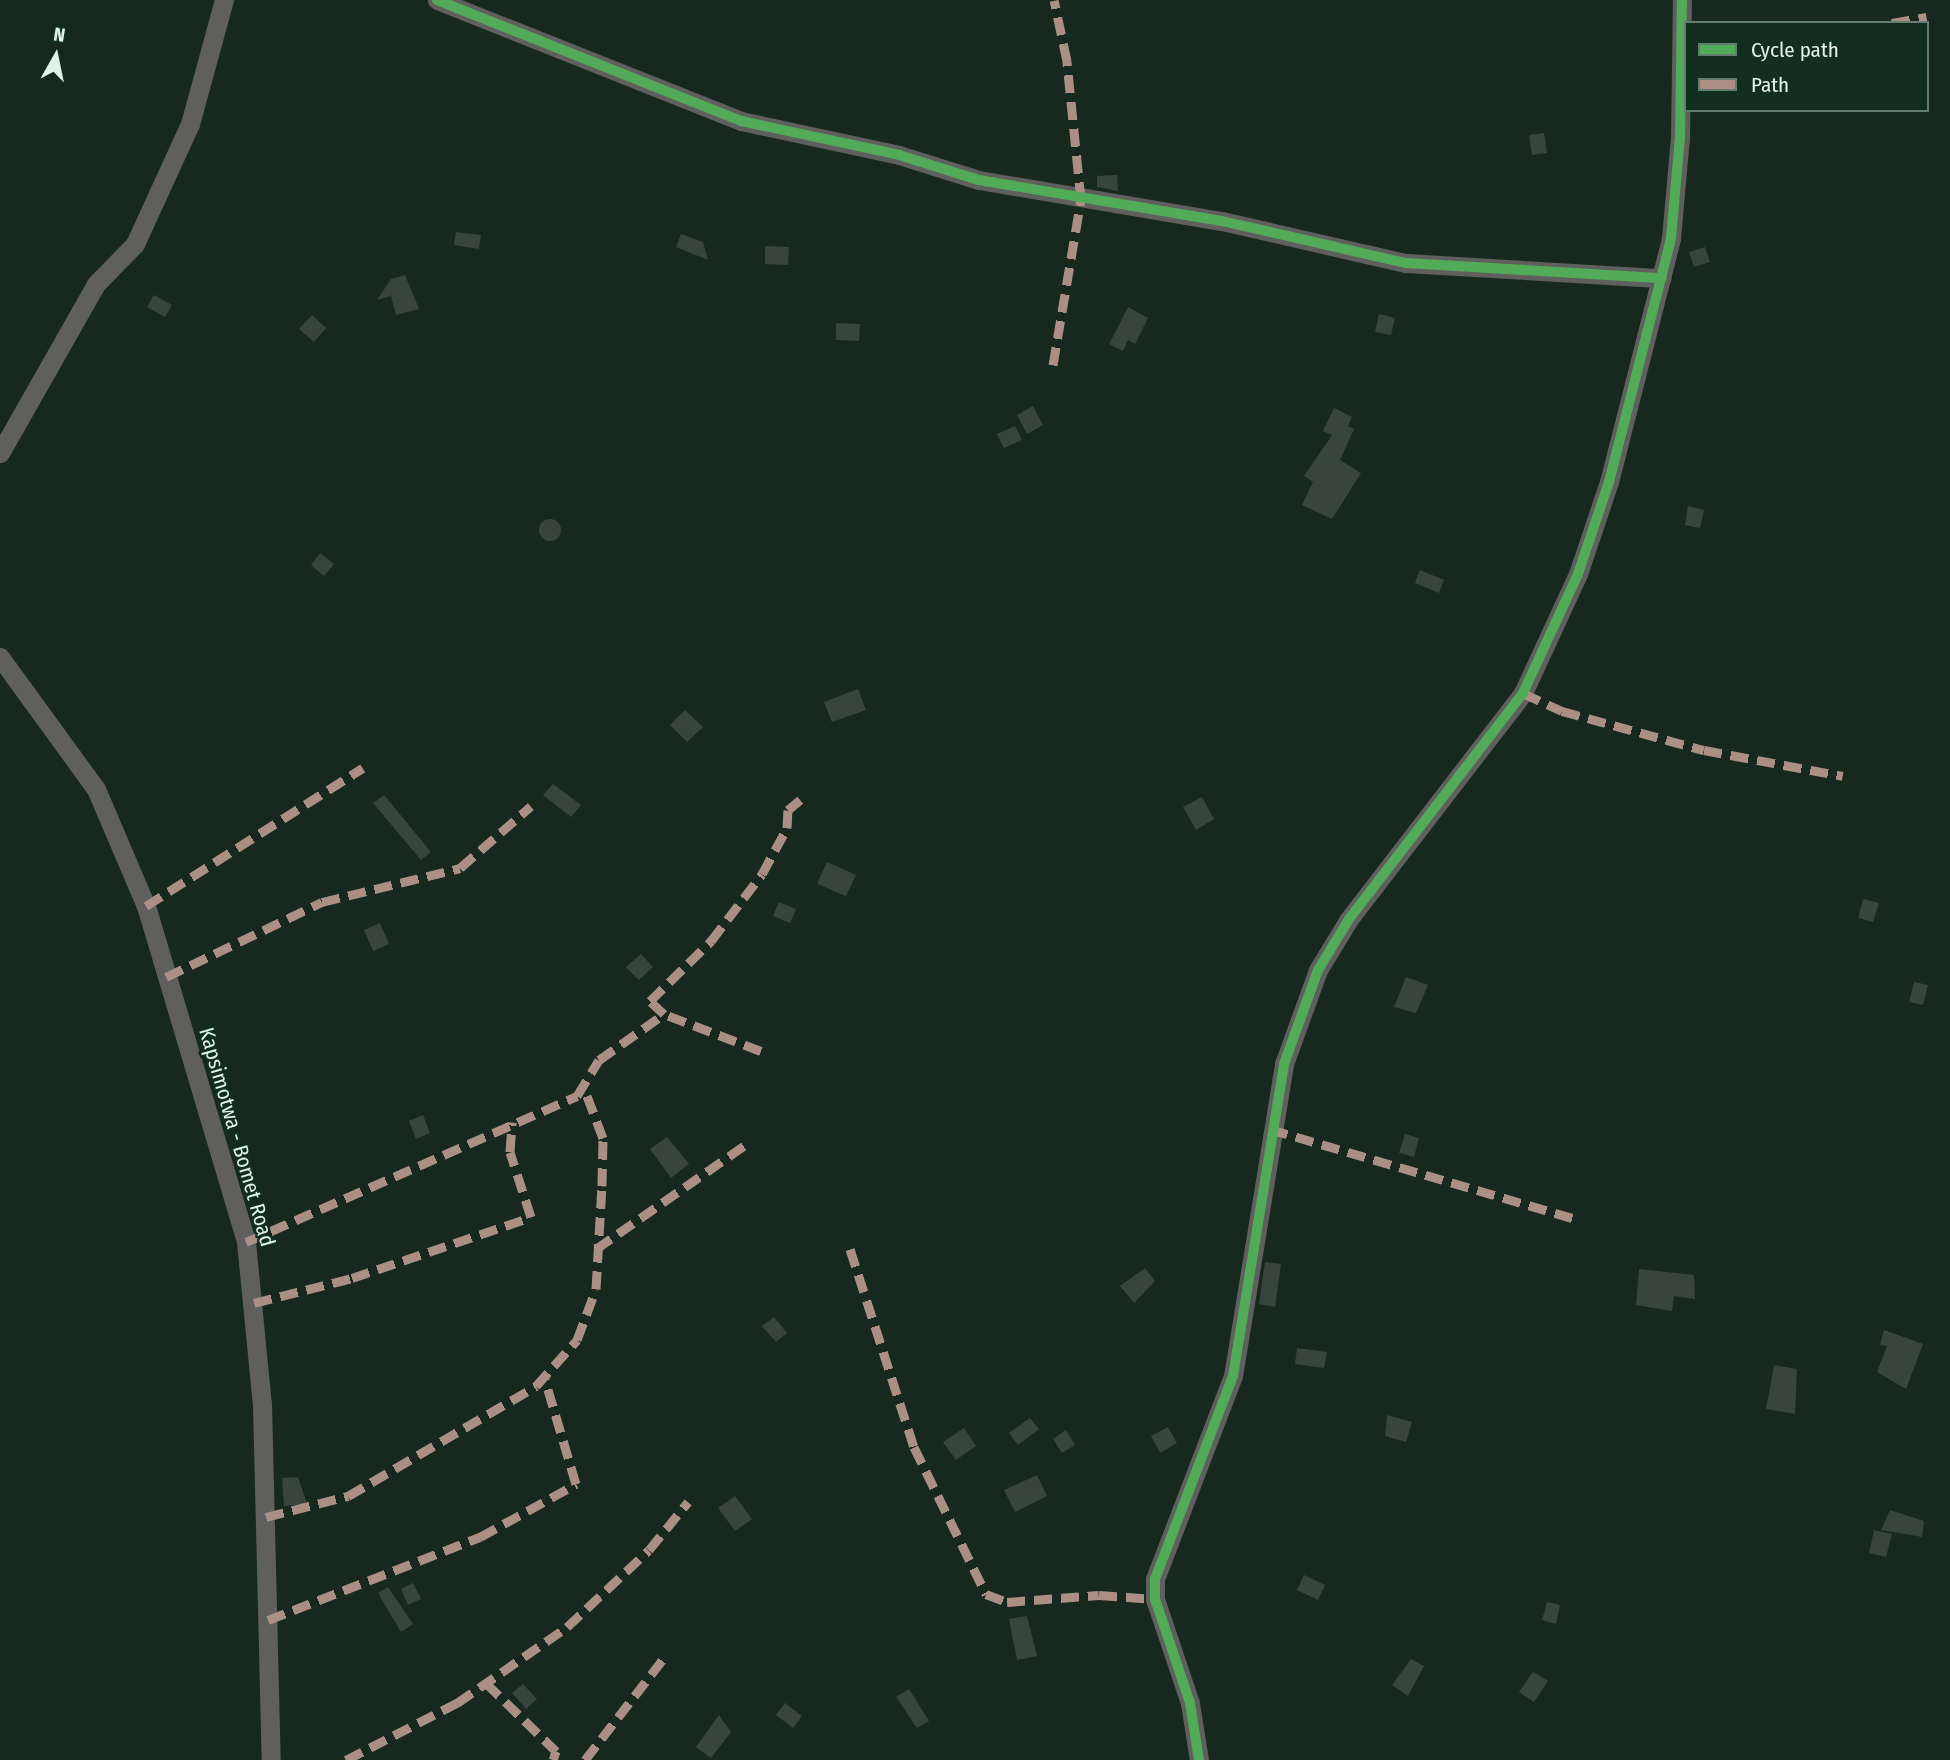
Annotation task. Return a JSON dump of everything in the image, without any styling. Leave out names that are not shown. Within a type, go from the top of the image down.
[{"type":"street","points":[[0,453],[96,284],[135,244],[190,124],[224,0]]},
{"type":"street","points":[[437,0],[741,121],[899,155],[979,180],[1222,221],[1406,263],[1662,278]]},
{"type":"street","points":[[1199,1760],[1155,1580],[1233,1376],[1270,1129],[1299,1015],[1349,919],[1522,693],[1550,641],[1609,482],[1662,278],[1680,138],[1682,0]]},
{"type":"street","name":"Kapsimotwa - Bomet Road","points":[[0,657],[96,789],[131,871],[246,1242],[262,1404],[271,1760]]},
{"type":"building","points":[[1544,133],[1547,153],[1532,155],[1529,135]]},
{"type":"building","points":[[1117,175],[1118,191],[1097,187],[1097,176]]},
{"type":"building","points":[[456,232],[481,235],[479,249],[454,245]]},
{"type":"building","points":[[681,234],[703,242],[708,260],[676,247]]},
{"type":"building","points":[[765,246],[789,247],[788,265],[765,264]]},
{"type":"building","points":[[1705,247],[1710,262],[1694,267],[1689,252]]},
{"type":"building","points":[[405,275],[419,309],[396,315],[391,296],[377,300],[391,279]]},
{"type":"building","points":[[154,295],[172,305],[165,317],[147,307]]},
{"type":"building","points":[[1128,307],[1148,318],[1135,344],[1128,340],[1123,351],[1109,344]]},
{"type":"building","points":[[1379,314],[1395,318],[1391,335],[1375,332]]},
{"type":"building","points":[[312,315],[326,328],[314,342],[299,329]]},
{"type":"building","points":[[836,323],[860,324],[859,341],[836,340]]},
{"type":"building","points":[[1033,406],[1043,425],[1027,434],[1017,415]]},
{"type":"building","points":[[1334,408],[1352,417],[1348,426],[1354,429],[1340,460],[1361,473],[1332,519],[1302,505],[1313,482],[1304,476],[1332,435],[1323,431]]},
{"type":"building","points":[[1015,426],[1022,440],[1004,448],[997,434]]},
{"type":"building","points":[[1688,506],[1704,510],[1700,528],[1685,525]]},
{"type":"building","points":[[550,519],[558,522],[561,530],[558,538],[550,541],[542,538],[539,530],[542,522]]},
{"type":"building","points":[[320,553],[334,564],[324,576],[311,565]]},
{"type":"building","points":[[1420,570],[1444,580],[1439,593],[1415,583]]},
{"type":"building","points":[[858,689],[866,710],[832,722],[824,702]]},
{"type":"building","points":[[685,710],[703,727],[687,742],[670,725]]},
{"type":"building","points":[[553,784],[581,805],[571,817],[543,795]]},
{"type":"building","points":[[384,795],[431,852],[421,860],[373,803]]},
{"type":"building","points":[[1202,797],[1214,819],[1196,830],[1183,807]]},
{"type":"building","points":[[827,862],[856,875],[846,896],[817,884]]},
{"type":"building","points":[[1863,899],[1879,903],[1873,922],[1858,918]]},
{"type":"building","points":[[779,902],[796,909],[790,923],[773,916]]},
{"type":"building","points":[[380,923],[389,944],[373,951],[364,930]]},
{"type":"building","points":[[641,954],[653,967],[639,980],[626,967]]},
{"type":"building","points":[[1406,977],[1428,985],[1416,1013],[1394,1007]]},
{"type":"building","points":[[1914,982],[1928,985],[1923,1005],[1909,1002]]},
{"type":"building","points":[[423,1115],[430,1133],[416,1139],[409,1121]]},
{"type":"building","points":[[1405,1134],[1419,1138],[1414,1157],[1399,1153]]},
{"type":"building","points":[[667,1137],[689,1164],[671,1178],[650,1149]]},
{"type":"building","points":[[1265,1262],[1281,1264],[1275,1307],[1259,1304]]},
{"type":"building","points":[[1145,1268],[1155,1281],[1134,1303],[1120,1286]]},
{"type":"building","points":[[1639,1269],[1694,1275],[1695,1299],[1674,1296],[1672,1311],[1636,1305]]},
{"type":"building","points":[[774,1317],[787,1333],[776,1342],[762,1326]]},
{"type":"building","points":[[1884,1330],[1923,1344],[1906,1389],[1877,1372],[1887,1346],[1880,1345]]},
{"type":"building","points":[[1297,1348],[1327,1352],[1324,1368],[1295,1364]]},
{"type":"building","points":[[1774,1365],[1797,1369],[1795,1414],[1766,1409]]},
{"type":"building","points":[[1387,1415],[1412,1422],[1406,1442],[1385,1436]]},
{"type":"building","points":[[1030,1418],[1039,1429],[1018,1445],[1009,1433]]},
{"type":"building","points":[[1168,1427],[1177,1443],[1160,1453],[1151,1436]]},
{"type":"building","points":[[964,1428],[976,1446],[956,1460],[943,1442]]},
{"type":"building","points":[[1066,1430],[1075,1445],[1062,1453],[1053,1439]]},
{"type":"building","points":[[1037,1475],[1047,1496],[1015,1512],[1004,1490]]},
{"type":"building","points":[[298,1477],[307,1504],[284,1506],[282,1478]]},
{"type":"building","points":[[735,1496],[752,1519],[735,1531],[718,1508]]},
{"type":"building","points":[[1890,1510],[1924,1521],[1922,1537],[1881,1530]]},
{"type":"building","points":[[1874,1530],[1892,1534],[1886,1557],[1869,1553]]},
{"type":"building","points":[[1304,1575],[1325,1585],[1318,1600],[1297,1590]]},
{"type":"building","points":[[413,1583],[421,1599],[408,1605],[401,1589]]},
{"type":"building","points":[[388,1587],[413,1624],[401,1632],[378,1593]]},
{"type":"building","points":[[1547,1602],[1560,1605],[1556,1624],[1542,1620]]},
{"type":"building","points":[[1027,1616],[1037,1656],[1017,1660],[1009,1619]]},
{"type":"building","points":[[1411,1659],[1424,1666],[1408,1696],[1392,1685]]},
{"type":"building","points":[[1533,1672],[1548,1681],[1534,1702],[1519,1692]]},
{"type":"building","points":[[523,1684],[537,1699],[526,1709],[512,1693]]},
{"type":"building","points":[[909,1689],[929,1721],[917,1728],[896,1697]]},
{"type":"building","points":[[785,1703],[802,1716],[793,1728],[776,1715]]},
{"type":"building","points":[[719,1715],[731,1732],[711,1758],[696,1747]]},
{"type":"marked path","points":[[1053,365],[1081,200],[1067,61],[1054,0]]},
{"type":"marked path","points":[[1903,21],[1926,17]]},
{"type":"marked path","points":[[1523,693],[1562,711],[1704,750],[1843,776]]},
{"type":"marked path","points":[[146,906],[363,768]]},
{"type":"marked path","points":[[761,1051],[664,1014],[650,1001],[711,941],[762,874],[787,828],[788,810],[800,800]]},
{"type":"marked path","points":[[166,977],[322,902],[460,868],[531,806]]},
{"type":"marked path","points":[[246,1242],[577,1096],[599,1060],[664,1014]]},
{"type":"marked path","points":[[266,1517],[348,1496],[536,1386],[577,1340],[596,1289],[602,1186],[603,1138],[584,1088]]},
{"type":"marked path","points":[[254,1303],[352,1278],[531,1217],[510,1152],[512,1122]]},
{"type":"marked path","points":[[1270,1129],[1576,1219]]},
{"type":"marked path","points":[[596,1249],[745,1145]]},
{"type":"marked path","points":[[850,1249],[914,1447],[986,1594],[1007,1602],[1099,1595],[1155,1599]]},
{"type":"marked path","points":[[268,1620],[480,1537],[576,1484],[544,1376]]},
{"type":"marked path","points":[[346,1760],[457,1703],[567,1627],[649,1550],[688,1502]]},
{"type":"marked path","points":[[585,1760],[663,1659]]},
{"type":"marked path","points":[[486,1683],[556,1751],[553,1760]]},
{"type":"cycle path","points":[[437,0],[741,121],[899,155],[979,180],[1222,221],[1406,263],[1662,278]]},
{"type":"cycle path","points":[[1199,1760],[1190,1703],[1155,1599],[1155,1579],[1233,1376],[1284,1064],[1318,970],[1349,919],[1523,693],[1578,574],[1609,482],[1671,238],[1680,138],[1682,0]]}]
